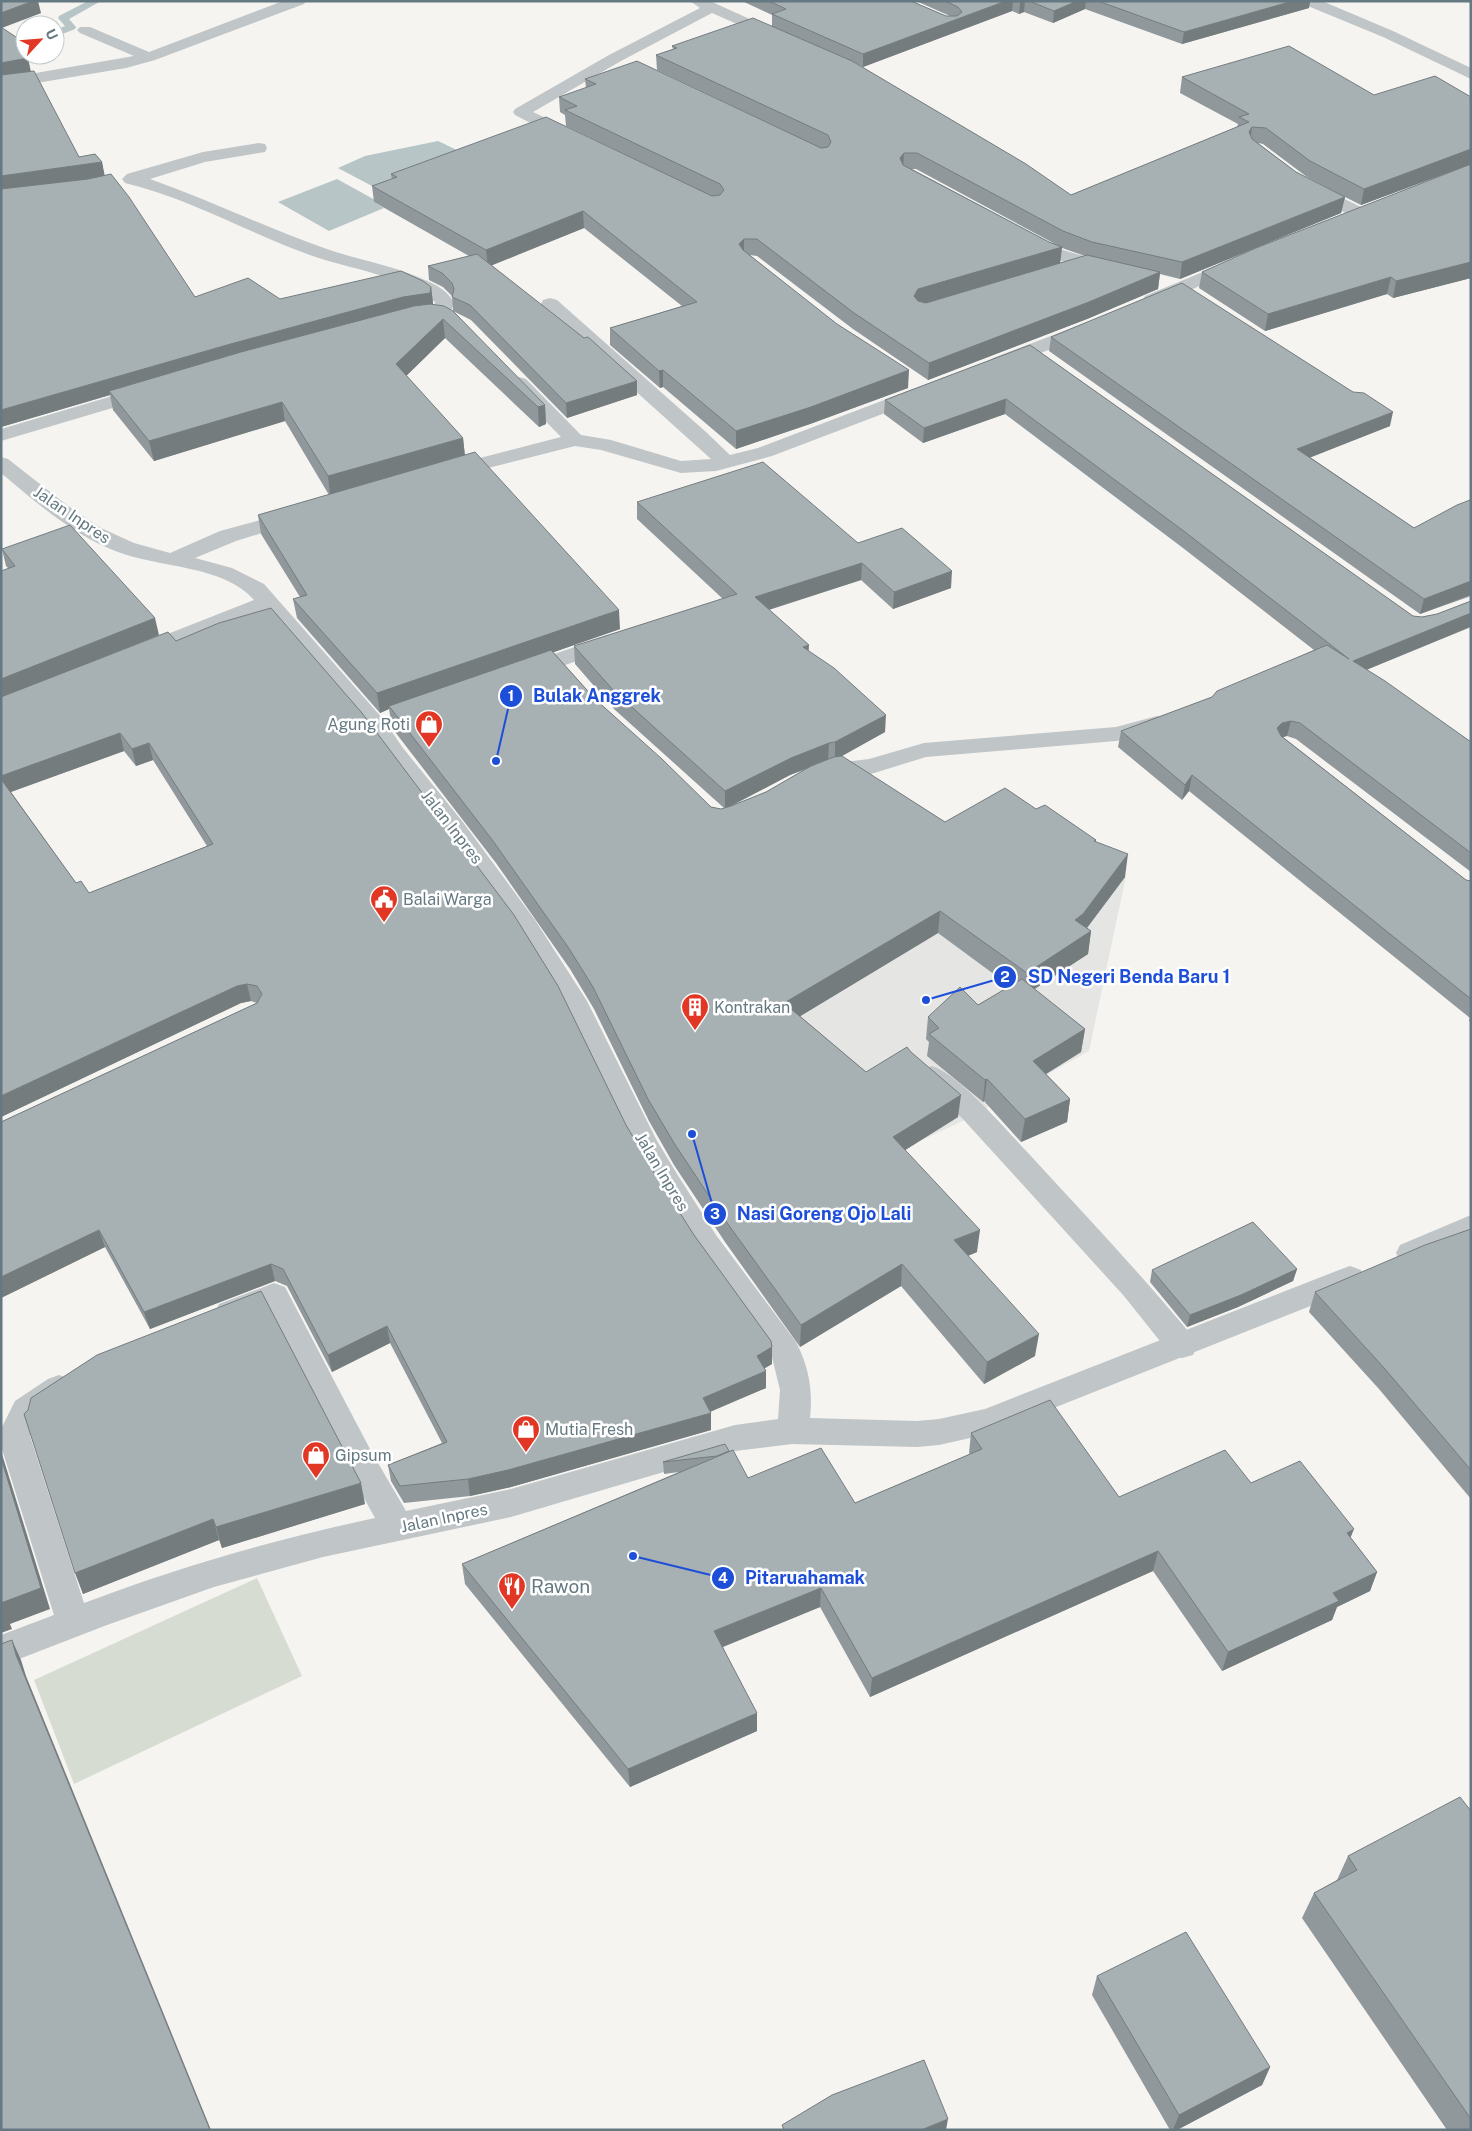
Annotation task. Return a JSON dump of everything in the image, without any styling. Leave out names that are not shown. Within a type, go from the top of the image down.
[{"type":"street","points":[[250,1],[272,10]]},
{"type":"street","points":[[1,84],[126,63],[149,57],[299,1]]},
{"type":"street","points":[[1308,1],[1388,34],[1471,74]]},
{"type":"street","points":[[582,142],[521,112],[704,5],[789,42]]},
{"type":"street","points":[[85,30],[149,57]]},
{"type":"street","points":[[615,58],[633,66]]},
{"type":"street","points":[[114,183],[203,157],[259,148]]},
{"type":"street","points":[[133,178],[173,192],[318,252],[400,276],[422,286],[443,299],[450,318],[420,316]]},
{"type":"street","points":[[1294,178],[1368,210],[1341,220]]},
{"type":"street","points":[[1013,232],[1038,246],[1084,264],[1123,273]]},
{"type":"street","points":[[1132,310],[1189,292],[1254,255]]},
{"type":"street","points":[[1056,273],[1084,264]]},
{"type":"street","points":[[1152,280],[1189,292]]},
{"type":"street","points":[[550,304],[699,436],[726,463]]},
{"type":"street","points":[[979,370],[1102,322]]},
{"type":"street","points":[[1031,350],[1054,365]]},
{"type":"street","points":[[509,372],[575,440]]},
{"type":"street","points":[[435,476],[575,440],[604,444],[680,467],[697,468],[726,463],[765,452],[931,388],[910,379]]},
{"type":"street","points":[[1,435],[160,388]]},
{"type":"street","name":"Jalan Inpres","points":[[1,463],[78,522],[106,540],[128,549],[171,560],[208,566],[238,577],[256,590],[384,721],[394,753],[476,857],[550,961],[582,1017],[629,1113],[667,1182],[706,1243],[785,1351],[792,1365],[797,1394],[792,1431],[735,1438],[511,1503],[323,1543],[214,1572],[73,1622],[1,1651]]},
{"type":"street","points":[[171,560],[228,536],[316,510]]},
{"type":"street","points":[[116,662],[267,602]]},
{"type":"street","points":[[503,679],[630,635]]},
{"type":"street","points":[[557,660],[575,681]]},
{"type":"street","points":[[800,782],[829,770],[871,766],[924,750],[1116,734],[1142,729],[1175,716]]},
{"type":"street","points":[[920,1066],[972,1111],[1135,1288],[1182,1346]]},
{"type":"street","points":[[792,1431],[917,1434],[963,1427],[1014,1412],[1468,1231]]},
{"type":"street","points":[[202,1324],[274,1295],[360,1461],[398,1528]]},
{"type":"street","points":[[73,1622],[8,1437],[26,1410],[84,1372]]},
{"type":"shaded area","points":[[438,141],[476,159],[389,195],[338,168],[365,156]]},
{"type":"shaded area","points":[[337,179],[377,201],[374,202],[384,208],[329,231],[278,202]]},
{"type":"shaded area","points":[[1004,807],[1126,876],[1089,1051],[967,1119],[920,1141],[721,973]]},
{"type":"shaded area","points":[[257,1578],[302,1676],[74,1784],[34,1680]]},
{"type":"building","points":[[1,1],[33,1],[1,13]]},
{"type":"building","points":[[769,1],[911,1],[946,16],[957,16],[962,12],[958,7],[945,1],[1006,1],[863,54],[772,14],[786,9]]},
{"type":"building","points":[[1029,1],[1077,1],[1054,11]]},
{"type":"building","points":[[1098,1],[1293,1],[1184,32]]},
{"type":"building","points":[[753,18],[852,61],[1026,164],[1071,195],[1249,122],[1239,117],[1249,114],[1182,77],[1289,46],[1374,95],[1435,76],[1471,97],[1471,149],[1364,189],[1310,161],[1266,128],[1252,127],[1249,132],[1252,139],[1296,172],[1345,197],[1182,262],[1092,242],[1063,231],[917,153],[904,153],[900,158],[903,165],[1049,242],[1062,247],[918,289],[914,296],[918,301],[926,303],[1087,255],[1160,272],[1089,302],[929,363],[854,313],[757,239],[744,239],[739,244],[743,250],[837,324],[909,370],[811,407],[736,431],[663,370],[659,371],[610,328],[697,302],[583,211],[486,250],[372,186],[397,177],[391,174],[546,117],[712,196],[720,195],[724,190],[720,184],[565,110],[577,106],[559,97],[596,84],[585,79],[637,61],[821,148],[828,147],[831,142],[828,135],[656,55],[677,48],[672,46]]},
{"type":"building","points":[[1,27],[15,36],[15,60],[1,63]]},
{"type":"building","points":[[34,71],[79,157],[95,154],[102,162],[1,176],[1,75]]},
{"type":"building","points":[[1471,164],[1471,262],[1396,281],[1391,277],[1268,314],[1202,272],[1256,248]]},
{"type":"building","points":[[111,174],[129,197],[195,297],[248,278],[280,299],[401,271],[423,281],[431,287],[430,293],[403,297],[227,345],[1,410],[1,189],[88,179]]},
{"type":"building","points":[[477,254],[584,338],[588,337],[637,381],[566,403],[470,305],[452,297],[454,289],[452,283],[442,273],[428,266]]},
{"type":"building","points":[[1182,283],[1353,392],[1364,393],[1393,412],[1297,449],[1414,528],[1470,500],[1471,581],[1424,599],[1051,337]]},
{"type":"building","points":[[430,304],[444,306],[453,311],[545,405],[538,407],[443,319],[396,364],[463,438],[328,476],[282,402],[149,441],[109,391],[241,352],[414,306]]},
{"type":"building","points":[[1030,345],[1413,616],[1422,617],[1437,614],[1471,601],[1471,613],[1353,661],[1385,681],[1471,742],[1471,853],[1300,723],[1291,721],[1282,723],[1277,728],[1281,736],[1466,880],[1471,881],[1471,999],[1192,775],[1185,785],[1121,731],[1212,697],[1217,691],[1327,645],[1349,659],[1185,532],[1006,399],[924,428],[885,400]]},
{"type":"building","points":[[475,452],[619,610],[377,693],[293,599],[307,595],[258,515]]},
{"type":"building","points":[[763,462],[858,543],[902,528],[952,571],[894,592],[862,563],[755,597],[809,645],[803,647],[834,668],[886,715],[835,742],[791,758],[725,791],[614,691],[574,646],[737,594],[637,502]]},
{"type":"building","points":[[70,525],[155,618],[1,679],[1,571],[15,566],[2,549]]},
{"type":"building","points":[[271,608],[362,713],[514,915],[558,986],[626,1125],[655,1174],[694,1235],[771,1341],[772,1347],[757,1356],[766,1371],[703,1398],[711,1413],[508,1470],[468,1479],[400,1486],[388,1465],[447,1442],[387,1326],[328,1355],[283,1269],[271,1264],[144,1312],[99,1230],[1,1277],[1,1122],[257,1003],[262,994],[257,986],[247,984],[237,986],[1,1096],[1,779],[76,883],[81,881],[89,893],[213,844],[149,743],[132,749],[120,733],[1,776],[1,697],[168,632],[176,641],[219,623]]},
{"type":"building","points":[[551,650],[595,699],[662,759],[711,807],[721,809],[731,806],[766,792],[811,766],[834,757],[842,756],[945,822],[1005,788],[1036,809],[1045,805],[1096,840],[1094,841],[1128,854],[1083,914],[1075,920],[1091,931],[1027,973],[940,911],[784,1003],[866,1072],[907,1047],[961,1095],[893,1137],[980,1230],[954,1240],[1039,1334],[987,1362],[902,1264],[801,1325],[725,1220],[674,1143],[648,1099],[593,987],[568,947],[493,841],[389,706]]},
{"type":"building","points":[[1022,979],[1085,1029],[1033,1061],[1070,1099],[1025,1119],[987,1079],[985,1080],[929,1034],[939,1028],[928,1017],[960,987],[978,1005]]},
{"type":"building","points":[[1253,1222],[1297,1269],[1241,1295],[1190,1315],[1152,1270]]},
{"type":"building","points":[[1471,1229],[1471,1470],[1385,1369],[1315,1292],[1425,1245]]},
{"type":"building","points":[[261,1291],[361,1483],[216,1527],[213,1519],[75,1573],[24,1414],[28,1410],[31,1398],[97,1355]]},
{"type":"building","points":[[1050,1400],[1119,1497],[1225,1450],[1251,1483],[1300,1461],[1354,1529],[1347,1533],[1377,1572],[1333,1593],[1339,1601],[1228,1652],[1158,1551],[872,1678],[821,1588],[714,1631],[757,1713],[628,1769],[462,1564],[733,1450],[748,1478],[821,1448],[855,1503],[982,1449],[971,1433]]},
{"type":"building","points":[[725,1444],[729,1451],[717,1456],[663,1462]]},
{"type":"building","points":[[1,1458],[41,1588],[1,1603]]},
{"type":"building","points":[[12,1640],[16,1655],[210,2130],[1,2130],[1,1644]]},
{"type":"building","points":[[1460,1797],[1471,1811],[1471,2119],[1314,1893],[1357,1870],[1348,1856]]},
{"type":"building","points":[[1186,1932],[1270,2067],[1179,2115],[1097,1976]]},
{"type":"building","points":[[924,2060],[948,2119],[921,2130],[784,2130],[782,2125],[832,2095]]},
{"type":"waterway","points":[[65,17],[96,1]]},
{"type":"waterway","points":[[65,20],[71,27],[65,30]]},
{"type":"waterway","points":[[1,57],[15,51]]},
{"type":"place","name":"Agung Roti","points":[[429,748]]},
{"type":"place","name":"Bulak Anggrek","points":[[496,761]]},
{"type":"place","name":"Balai Warga","points":[[384,923]]},
{"type":"place","name":"SD Negeri Benda Baru 1","points":[[926,1000]]},
{"type":"place","name":"Kontrakan","points":[[695,1031]]},
{"type":"place","name":"Nasi Goreng Ojo Lali","points":[[692,1134]]},
{"type":"place","name":"Mutia Fresh","points":[[526,1453]]},
{"type":"place","name":"Gipsum","points":[[316,1479]]},
{"type":"place","name":"Pitaruahamak","points":[[633,1556]]},
{"type":"place","name":"Rawon","points":[[512,1610]]}]
